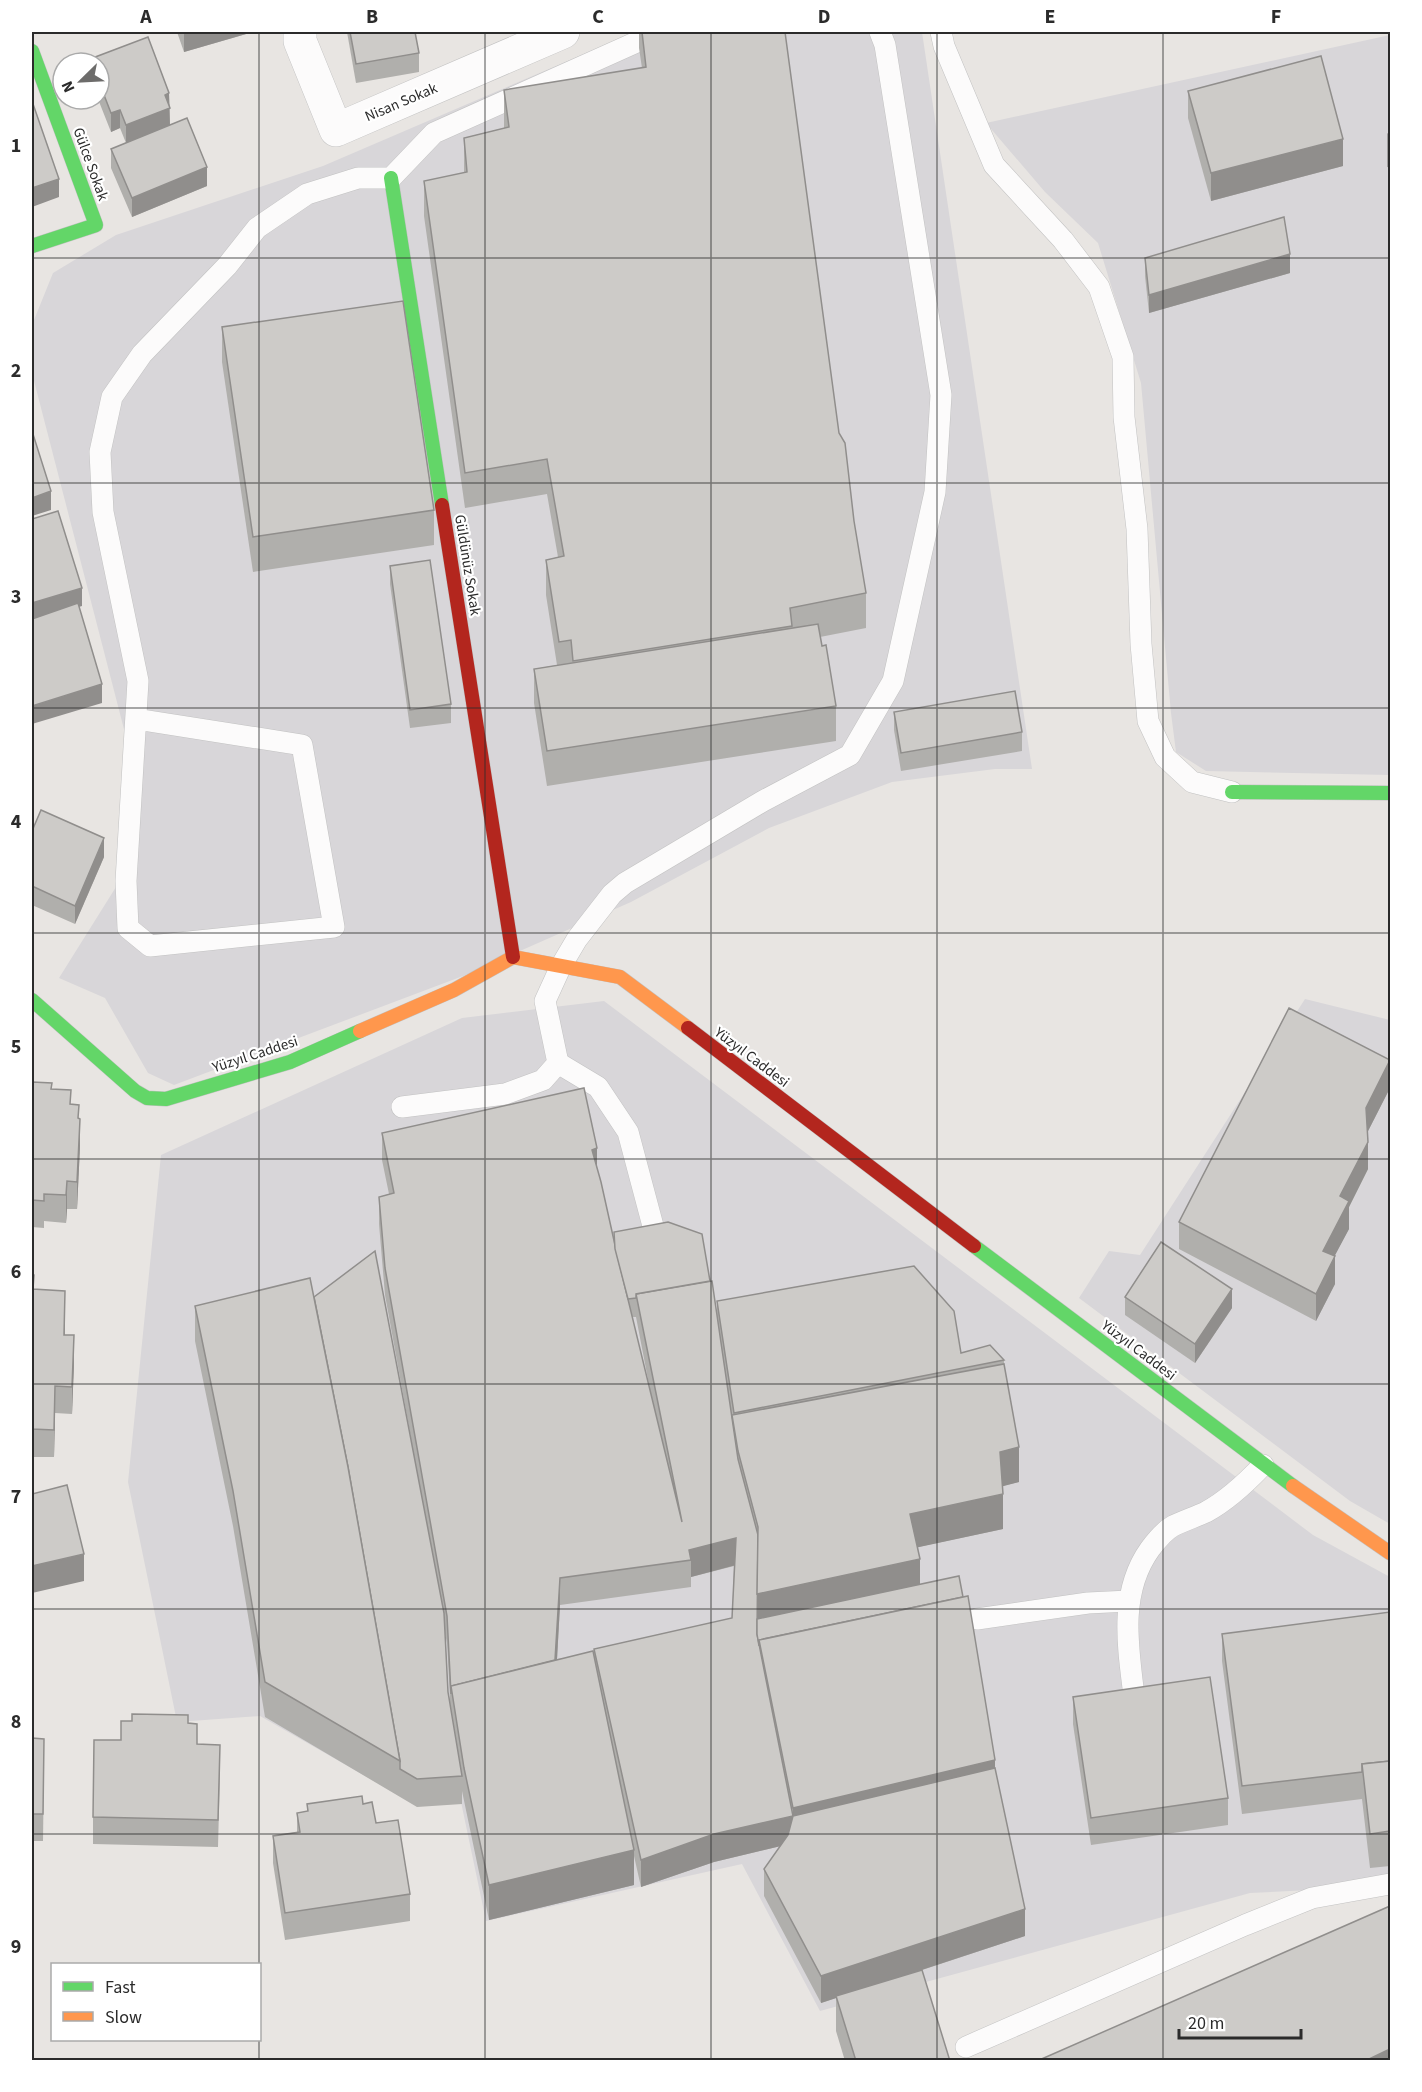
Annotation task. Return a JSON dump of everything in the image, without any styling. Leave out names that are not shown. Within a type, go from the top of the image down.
[{"type":"street","name":"Nisan Sokak","points":[[300,32],[300,41],[336,130],[563,32]]},
{"type":"street","name":"Gülce Sokak","points":[[32,51],[96,225],[32,246]]},
{"type":"street","name":"Güldünüz Sokak","points":[[391,178],[513,957]]},
{"type":"street","points":[[1232,792],[1390,793]]},
{"type":"street","name":"Yüzyıl Caddesi","points":[[32,1000],[135,1091],[147,1098],[166,1099],[290,1062],[454,990],[513,957],[620,977],[1263,1465],[1390,1553]]},
{"type":"lane","points":[[136,719],[302,745],[334,927],[150,946],[128,928],[126,881],[138,681],[103,512],[100,452],[112,397],[142,354],[227,266],[257,228],[307,194],[358,178],[391,178],[434,134],[659,32]]},
{"type":"lane","points":[[653,1226],[628,1132],[598,1088],[558,1063],[545,1001],[561,966],[577,939],[612,894],[625,883],[763,801],[850,754],[893,681],[935,492],[941,395],[885,45],[880,32]]},
{"type":"lane","points":[[941,32],[944,46],[994,165],[1063,240],[1099,287],[1123,357],[1124,417],[1137,529],[1141,644],[1148,721],[1165,758],[1192,782],[1232,792]]},
{"type":"lane","points":[[402,1107],[505,1094],[543,1080],[558,1063]]},
{"type":"lane","points":[[1135,1704],[1127,1634],[1129,1601],[1140,1563],[1154,1543],[1172,1527],[1209,1510],[1228,1498],[1263,1465]]},
{"type":"lane","points":[[977,1619],[1088,1603],[1129,1601]]},
{"type":"lane","points":[[966,2047],[1202,1943],[1312,1898],[1357,1888],[1390,1884]]},
{"type":"shaded area","points":[[635,32],[922,32],[1032,769],[995,769],[892,782],[769,828],[631,902],[463,976],[174,1085],[148,1073],[105,998],[59,978],[126,871],[126,737],[32,373],[32,325],[53,273],[116,235],[323,166]]},
{"type":"shaded area","points":[[1390,35],[1390,775],[1206,771],[1176,752],[1141,383],[1098,243],[1045,192],[986,123]]},
{"type":"shaded area","points":[[1305,999],[1390,1020],[1390,1524],[1350,1501],[1079,1298],[1109,1251],[1140,1255]]},
{"type":"shaded area","points":[[604,1001],[1313,1535],[1390,1577],[1390,1886],[1250,1893],[820,2011],[742,1864],[486,1921],[461,1802],[416,1805],[260,1716],[177,1722],[128,1482],[161,1155],[462,1018]]},
{"type":"building","points":[[350,32],[415,32],[419,53],[356,64]]},
{"type":"building","points":[[642,32],[785,32],[839,433],[845,443],[854,521],[866,593],[790,608],[792,626],[573,661],[571,640],[559,642],[546,560],[564,556],[547,459],[465,473],[424,181],[467,172],[464,138],[509,127],[504,90],[646,67]]},
{"type":"building","points":[[148,37],[169,93],[165,95],[170,108],[126,125],[120,110],[111,113],[111,51]]},
{"type":"building","points":[[1321,56],[1343,139],[1211,173],[1188,91]]},
{"type":"building","points":[[32,101],[59,179],[32,188]]},
{"type":"building","points":[[187,118],[207,167],[132,198],[111,149]]},
{"type":"building","points":[[1390,133],[1390,165],[1388,166],[1388,134]]},
{"type":"building","points":[[1284,217],[1290,254],[1149,295],[1145,258]]},
{"type":"building","points":[[403,301],[434,510],[253,537],[222,327]]},
{"type":"building","points":[[32,431],[51,491],[32,498]]},
{"type":"building","points":[[58,511],[82,588],[32,603],[32,519]]},
{"type":"building","points":[[430,560],[451,704],[410,710],[390,566]]},
{"type":"building","points":[[78,603],[102,684],[32,706],[32,619]]},
{"type":"building","points":[[818,624],[822,646],[826,645],[836,706],[547,751],[534,669]]},
{"type":"building","points":[[1015,691],[1022,732],[901,753],[894,712]]},
{"type":"building","points":[[41,810],[104,838],[75,906],[32,886],[32,831]]},
{"type":"building","points":[[1289,1008],[1390,1060],[1366,1108],[1368,1142],[1340,1196],[1349,1201],[1323,1251],[1335,1256],[1316,1294],[1179,1222]]},
{"type":"building","points":[[32,1082],[52,1083],[51,1089],[71,1090],[70,1104],[79,1105],[77,1182],[67,1181],[66,1195],[44,1194],[44,1201],[32,1200]]},
{"type":"building","points":[[584,1088],[597,1148],[592,1150],[682,1522],[636,1294],[712,1281],[738,1459],[758,1535],[757,1634],[793,1816],[714,1834],[641,1860],[594,1649],[732,1618],[736,1538],[689,1550],[691,1560],[560,1578],[555,1660],[451,1686],[451,1694],[447,1616],[385,1268],[379,1197],[394,1193],[382,1133]]},
{"type":"building","points":[[668,1222],[702,1234],[710,1281],[636,1294],[636,1298],[628,1299],[615,1249],[614,1232]]},
{"type":"building","points":[[1161,1242],[1232,1289],[1195,1344],[1125,1297]]},
{"type":"building","points":[[375,1251],[444,1613],[448,1692],[462,1776],[417,1779],[400,1769],[348,1467],[314,1297]]},
{"type":"building","points":[[914,1266],[954,1311],[961,1353],[990,1345],[1004,1360],[734,1413],[717,1301]]},
{"type":"building","points":[[32,1274],[34,1275],[33,1289],[65,1291],[64,1335],[74,1335],[72,1387],[55,1386],[54,1430],[32,1429]]},
{"type":"building","points":[[310,1278],[348,1467],[400,1761],[265,1682],[233,1491],[195,1306]]},
{"type":"building","points":[[1004,1364],[1019,1447],[1000,1452],[1003,1494],[910,1514],[920,1559],[757,1594],[758,1527],[738,1451],[732,1415]]},
{"type":"building","points":[[67,1485],[84,1554],[32,1566],[32,1494]]},
{"type":"building","points":[[959,1576],[963,1597],[759,1640],[759,1646],[757,1619]]},
{"type":"building","points":[[968,1596],[995,1760],[793,1808],[759,1640]]},
{"type":"building","points":[[1390,1612],[1390,1761],[1362,1764],[1362,1772],[1242,1786],[1222,1634]]},
{"type":"building","points":[[593,1651],[634,1850],[489,1885],[464,1768],[451,1686]]},
{"type":"building","points":[[1210,1677],[1228,1798],[1091,1818],[1073,1697]]},
{"type":"building","points":[[132,1714],[188,1715],[188,1723],[197,1724],[197,1744],[220,1745],[218,1820],[93,1817],[94,1740],[121,1740],[121,1721],[132,1721]]},
{"type":"building","points":[[32,1738],[44,1739],[43,1814],[32,1814]]},
{"type":"building","points":[[1390,1761],[1390,1831],[1370,1834],[1362,1764]]},
{"type":"building","points":[[995,1768],[1025,1909],[821,1976],[764,1869],[788,1835],[793,1816]]},
{"type":"building","points":[[362,1796],[363,1804],[372,1802],[376,1823],[398,1820],[410,1894],[285,1913],[273,1836],[300,1832],[297,1813],[308,1811],[307,1804]]},
{"type":"building","points":[[1390,1906],[1390,2049],[1365,2061],[1037,2061]]},
{"type":"building","points":[[922,1970],[950,2061],[856,2061],[836,1996]]},
{"type":"traffic: fast","points":[[32,51],[96,225],[32,246]]},
{"type":"traffic: fast","points":[[391,178],[442,505]]},
{"type":"traffic: fast","points":[[1232,792],[1390,793]]},
{"type":"traffic: fast","points":[[32,1000],[135,1091],[147,1098],[166,1099],[290,1062],[360,1031]]},
{"type":"traffic: fast","points":[[974,1246],[1293,1486]]},
{"type":"traffic: slow","points":[[360,1031],[454,990],[513,957],[620,977],[688,1028]]},
{"type":"traffic: slow","points":[[1293,1486],[1390,1553]]},
{"type":"traffic: jam","points":[[442,505],[513,957]]},
{"type":"traffic: jam","points":[[688,1028],[974,1246]]}]
